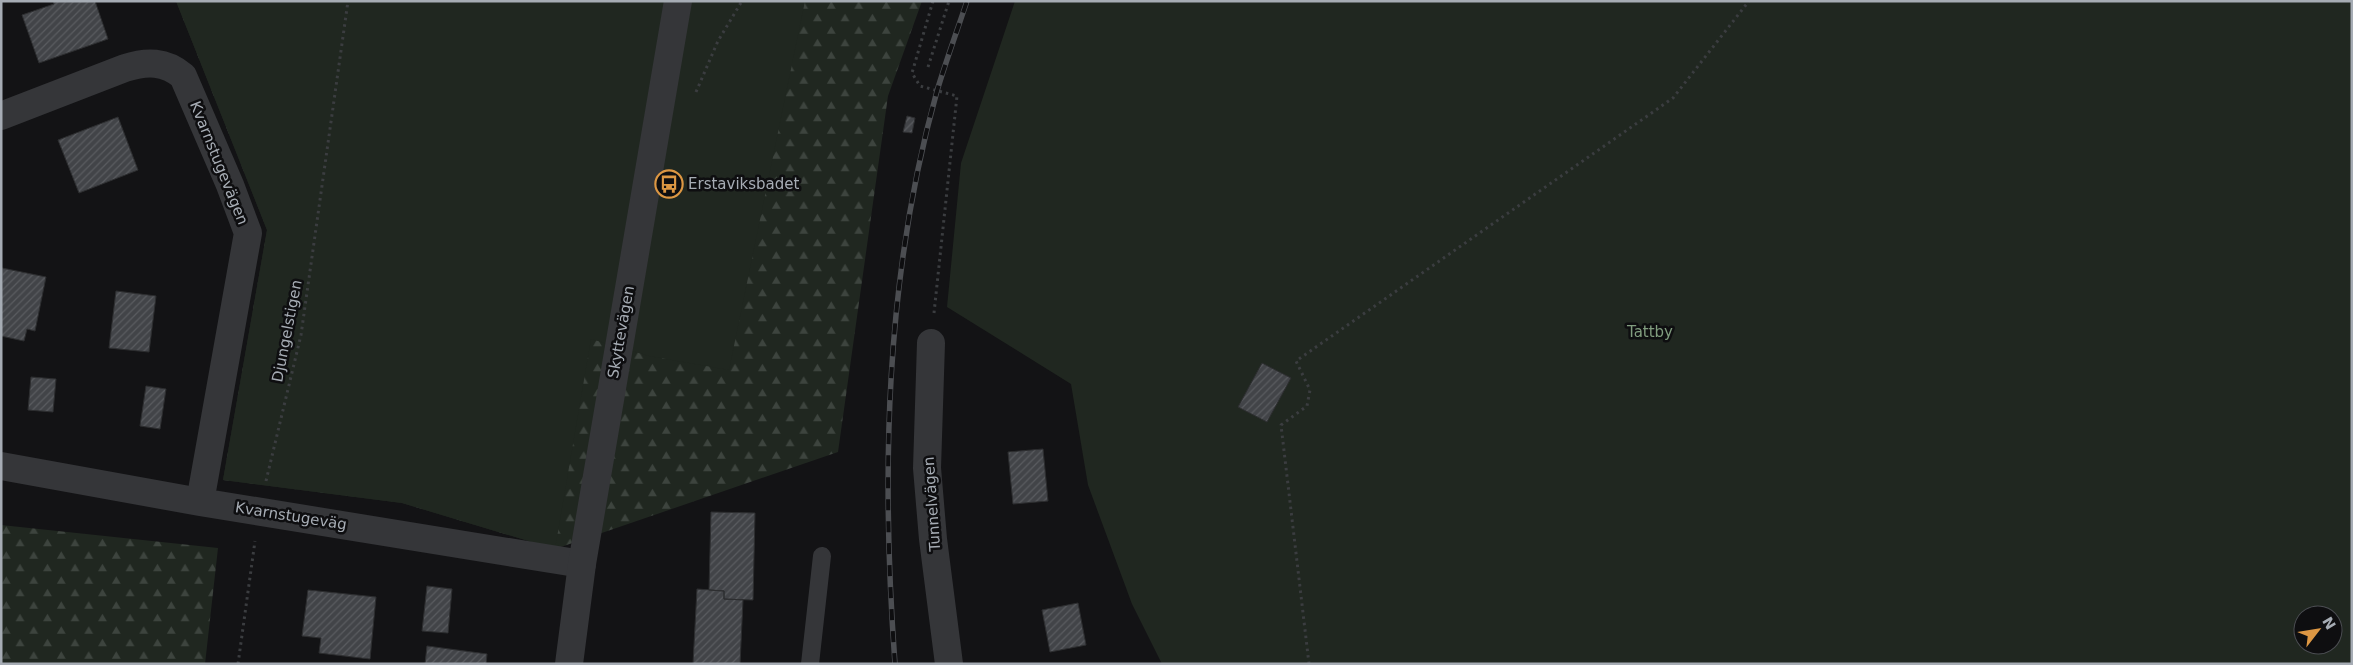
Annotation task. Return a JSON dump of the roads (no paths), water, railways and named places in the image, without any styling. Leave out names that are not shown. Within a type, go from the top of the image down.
[{"type":"street","name":"Skyttevägen","points":[[570,664],[582,564],[678,1]]},
{"type":"street","name":"Kvarnstugevägen","points":[[1,116],[144,62],[173,68],[183,76],[230,185],[248,233],[200,502]]},
{"type":"street","name":"Tunnelvägen","points":[[931,343],[927,468],[933,539],[949,664]]},
{"type":"street","name":"Kvarnstugeväg","points":[[1,466],[200,502],[259,510],[582,564]]},
{"type":"lane","points":[[810,664],[822,556]]},
{"type":"railway","points":[[895,664],[888,520],[888,448],[897,304],[907,232],[920,161],[937,91],[967,1]]},
{"type":"place","name":"Erstaviksbadet","points":[[669,184]]},
{"type":"park label","name":"Tattby","points":[[1650,332]]}]
